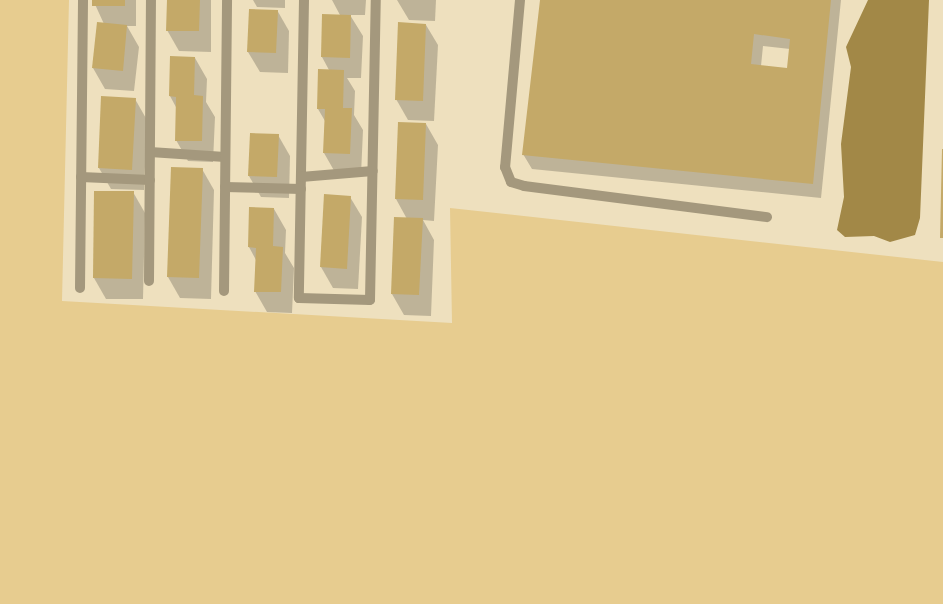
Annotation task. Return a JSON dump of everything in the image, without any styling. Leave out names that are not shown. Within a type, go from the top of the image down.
[{"type":"lane","points":[[80,288],[83,0]]},
{"type":"lane","points":[[149,281],[150,0]]},
{"type":"lane","points":[[224,290],[227,0]]},
{"type":"lane","points":[[304,0],[300,298],[370,300],[376,0]]},
{"type":"lane","points":[[520,0],[505,167],[511,182],[524,186],[767,216]]},
{"type":"lane","points":[[150,152],[225,158]]},
{"type":"lane","points":[[301,177],[373,171]]},
{"type":"lane","points":[[81,177],[150,180]]},
{"type":"lane","points":[[225,187],[301,189]]},
{"type":"shaded area","points":[[0,0],[69,0],[62,301],[452,323],[450,208],[943,262],[943,604],[0,604]]},
{"type":"shaded area","points":[[868,0],[929,0],[920,218],[915,235],[890,242],[874,236],[845,237],[837,230],[844,197],[841,144],[851,67],[846,47]]},
{"type":"building","points":[[92,0],[125,0],[125,6],[92,6]]},
{"type":"building","points":[[167,0],[200,0],[199,31],[166,31]]},
{"type":"building","points":[[540,0],[831,0],[813,184],[522,155]],"holes":[[[754,34],[790,39],[787,68],[751,64]]]},
{"type":"building","points":[[249,9],[278,10],[276,53],[247,52]]},
{"type":"building","points":[[322,14],[351,15],[350,58],[321,57]]},
{"type":"building","points":[[97,22],[127,25],[123,71],[92,68]]},
{"type":"building","points":[[398,22],[426,24],[423,101],[395,100]]},
{"type":"building","points":[[170,56],[195,57],[194,95],[203,96],[202,141],[175,141],[176,97],[169,96]]},
{"type":"building","points":[[318,69],[344,70],[343,108],[352,108],[350,154],[323,153],[325,109],[317,109]]},
{"type":"building","points":[[101,96],[136,98],[132,170],[98,168]]},
{"type":"building","points":[[398,122],[426,123],[423,200],[395,199]]},
{"type":"building","points":[[250,133],[279,134],[277,177],[248,176]]},
{"type":"building","points":[[942,149],[943,238],[940,238]]},
{"type":"building","points":[[171,167],[203,168],[199,278],[167,277]]},
{"type":"building","points":[[94,191],[134,191],[132,279],[93,278]]},
{"type":"building","points":[[324,194],[351,196],[347,269],[320,267]]},
{"type":"building","points":[[249,207],[274,208],[273,246],[283,247],[281,292],[254,292],[256,248],[248,247]]},
{"type":"building","points":[[394,217],[423,218],[419,295],[391,294]]}]
